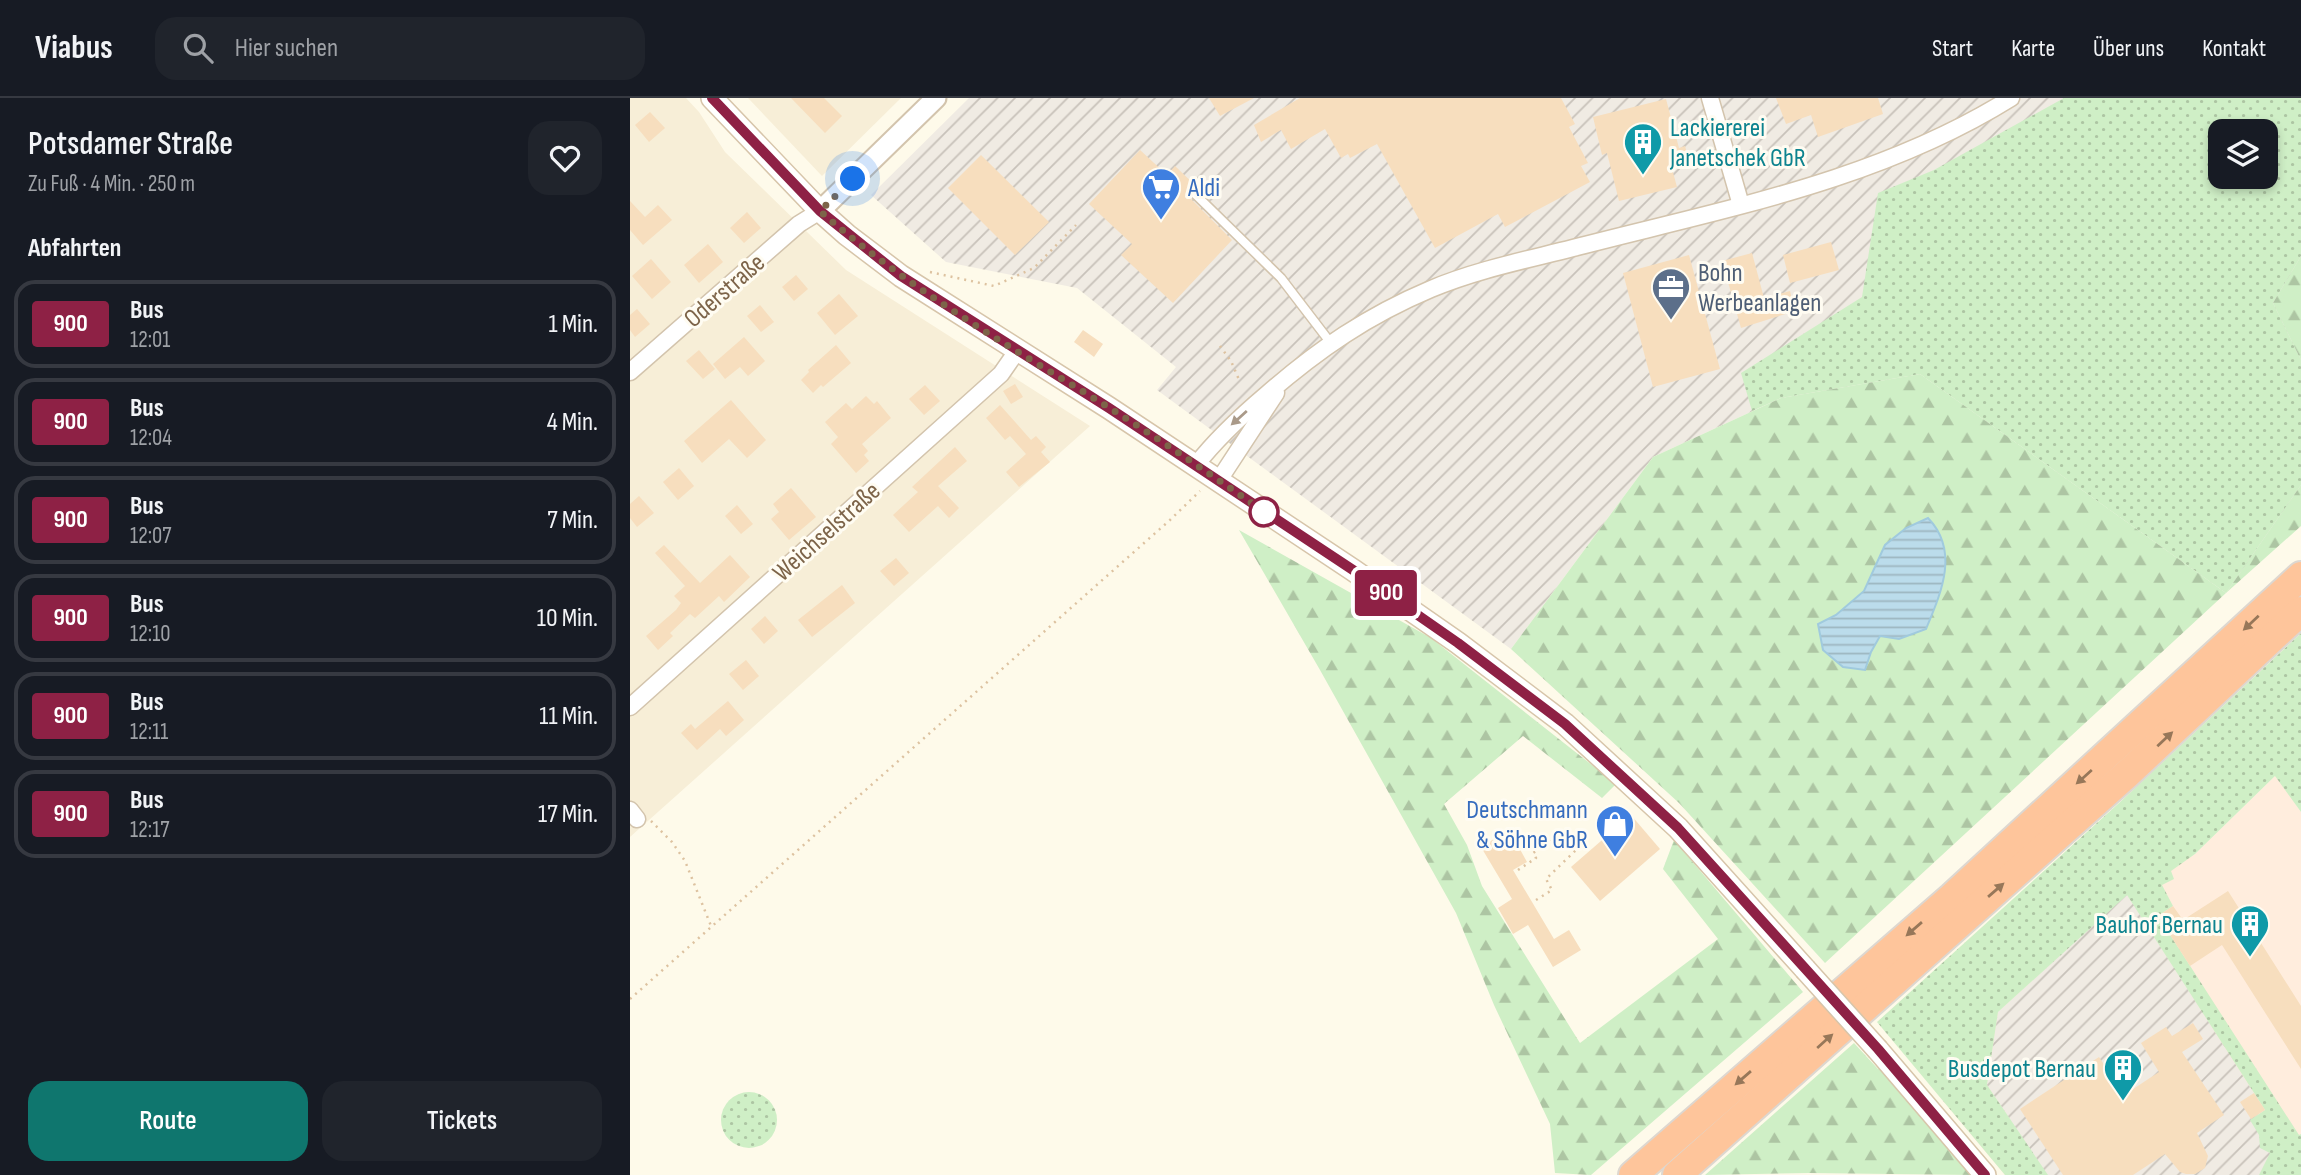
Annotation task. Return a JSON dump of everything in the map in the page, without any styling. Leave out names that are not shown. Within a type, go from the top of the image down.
[{"type":"highway","points":[[1633,1175],[1961,888],[2301,576]]},
{"type":"highway","points":[[1677,1175],[2127,774],[2301,611]]},
{"type":"main road","points":[[712,98],[820,211],[901,276],[1196,465],[1210,485],[1458,643],[1565,724],[1678,828],[1878,1049],[1985,1175]]},
{"type":"street","points":[[820,211],[936,98]]},
{"type":"street","points":[[1710,98],[1741,205]]},
{"type":"street","points":[[1196,465],[1230,426],[1330,342],[1379,314],[1432,289],[1492,269],[1788,194],[1892,159],[1952,131],[2011,98]]},
{"type":"street","name":"Oderstraße","points":[[630,372],[799,224],[820,211]]},
{"type":"street","name":"Weichselstraße","points":[[630,707],[1001,374],[1017,351]]},
{"type":"street","points":[[1210,485],[1287,376]]},
{"type":"lane","points":[[1195,194],[1281,278],[1330,342]]},
{"type":"path","points":[[923,270],[994,286],[1034,268],[1076,225]]},
{"type":"path","points":[[1220,346],[1231,361],[1240,382]]},
{"type":"path","points":[[630,999],[1210,485]]},
{"type":"path","points":[[634,815],[649,818],[672,842],[685,861],[711,926]]},
{"type":"path","points":[[1518,870],[1536,858],[1533,853],[1571,828]]},
{"type":"path","points":[[1536,900],[1552,890],[1546,879],[1576,850],[1564,833]]},
{"type":"shaded area","points":[[630,98],[686,98],[699,112],[725,152],[846,270],[1090,426],[630,837]]},
{"type":"shaded area","points":[[748,98],[901,98],[822,176]]},
{"type":"shaded area","points":[[969,98],[2301,98],[2301,505],[2226,593],[1920,374],[1781,398],[1653,457],[1511,649],[1157,390],[1176,367],[1077,288],[946,262],[871,195]]},
{"type":"shaded area","points":[[2276,775],[2301,812],[2301,1175],[2005,1175],[1935,1091],[1998,1012],[2127,894],[2195,854]]},
{"type":"shaded area","points":[[2127,894],[2301,1167],[2301,1175],[2047,1175],[1987,1085],[1998,1012]]},
{"type":"green space","points":[[2064,98],[2301,98],[2301,256],[2273,303],[2301,360],[2301,485],[2226,593],[1920,374],[1781,398],[1752,411],[1741,373],[1862,297],[1878,193],[1934,170]]},
{"type":"green space","points":[[2301,256],[2301,360],[2273,303]]},
{"type":"green space","points":[[1920,374],[2226,593],[1825,963],[1679,803],[1511,649],[1653,457],[1781,398]],"holes":[[[1885,545],[1899,639],[1880,636],[1865,669],[1818,624],[1836,615],[1864,591]]]},
{"type":"green space","points":[[2301,485],[2301,526],[2226,593]]},
{"type":"green space","points":[[1239,530],[1431,638],[1616,784],[1602,798],[1523,736],[1444,804],[1467,845],[1482,886],[1580,1043],[1718,939],[1663,869],[1674,840],[1803,992],[1591,1175],[1555,1173],[1550,1124],[1494,1005],[1456,913]]},
{"type":"green space","points":[[2301,633],[2301,812],[2275,776],[2195,854],[2171,871],[2174,879],[2162,885],[2173,906],[2158,916],[2299,1135],[2301,1134],[2301,1175],[2259,1175],[2270,1153],[2260,1148],[2259,1135],[2250,1120],[2265,1110],[2127,895],[1998,1012],[1987,1085],[2048,1175],[2005,1175],[1877,1022],[2119,803]]},
{"type":"green space","points":[[1854,1043],[1878,1069],[1881,1066],[1975,1175],[1705,1175]]},
{"type":"green space","points":[[749,1092],[764,1097],[772,1105],[777,1120],[772,1135],[764,1143],[749,1148],[734,1143],[726,1135],[721,1120],[726,1105],[734,1097]]},
{"type":"water","points":[[1928,518],[1938,531],[1943,544],[1945,572],[1926,629],[1899,639],[1880,636],[1865,670],[1843,667],[1823,650],[1818,624],[1836,615],[1864,591],[1885,545],[1906,528]]},
{"type":"building","points":[[791,98],[824,98],[842,116],[825,133]]},
{"type":"building","points":[[1209,98],[1254,98],[1220,116]]},
{"type":"building","points":[[1300,98],[1561,98],[1575,124],[1569,127],[1588,163],[1581,166],[1590,182],[1505,227],[1498,214],[1435,248],[1377,144],[1350,158],[1348,154],[1341,158],[1325,129],[1291,149],[1281,130],[1261,142],[1254,125]]},
{"type":"building","points":[[1776,98],[1878,98],[1883,114],[1818,137],[1811,115],[1786,124]]},
{"type":"building","points":[[1666,99],[1679,148],[1685,146],[1689,161],[1671,165],[1677,187],[1619,201],[1607,153],[1602,155],[1593,117]]},
{"type":"building","points":[[650,112],[665,128],[649,142],[635,125]]},
{"type":"building","name":"Aldi","points":[[1140,150],[1167,175],[1175,166],[1199,189],[1190,190],[1190,198],[1232,240],[1173,303],[1121,255],[1132,244],[1089,204]]},
{"type":"building","points":[[981,155],[1049,222],[1015,255],[948,188]]},
{"type":"building","points":[[630,201],[645,217],[658,205],[672,220],[643,245],[630,230]]},
{"type":"building","points":[[747,212],[761,228],[744,243],[730,228]]},
{"type":"building","points":[[1831,242],[1839,270],[1790,283],[1783,255]]},
{"type":"building","points":[[708,244],[723,262],[699,283],[684,265]]},
{"type":"building","points":[[1752,253],[1764,298],[1790,291],[1795,311],[1741,328],[1722,261]]},
{"type":"building","name":"Bohn Werbeanlagen","points":[[1689,255],[1720,369],[1653,387],[1623,273]]},
{"type":"building","points":[[651,259],[671,282],[652,299],[632,276]]},
{"type":"building","points":[[796,275],[808,289],[794,301],[782,287]]},
{"type":"building","points":[[839,294],[858,316],[835,335],[817,313]]},
{"type":"building","points":[[760,305],[774,322],[761,332],[747,316]]},
{"type":"building","points":[[637,309],[650,324],[635,337],[630,330],[630,315]]},
{"type":"building","points":[[1083,330],[1103,344],[1094,357],[1074,342]]},
{"type":"building","points":[[744,337],[765,361],[748,376],[740,367],[725,379],[713,364]]},
{"type":"building","points":[[836,345],[851,363],[813,393],[801,380],[808,370]]},
{"type":"building","points":[[699,350],[715,369],[703,379],[686,361]]},
{"type":"building","points":[[1015,384],[1023,397],[1011,404],[1003,391]]},
{"type":"building","points":[[925,385],[940,401],[924,415],[909,399]]},
{"type":"building","points":[[866,396],[874,404],[877,401],[891,418],[862,444],[868,451],[864,455],[869,461],[856,473],[831,444],[838,437],[825,422],[846,403],[852,409]]},
{"type":"building","points":[[731,400],[766,440],[747,458],[729,439],[702,463],[684,441]]},
{"type":"building","points":[[1000,405],[1031,440],[1036,436],[1046,447],[1041,452],[1050,462],[1019,487],[1006,472],[1026,454],[1010,436],[1005,440],[986,418]]},
{"type":"building","points":[[955,447],[967,461],[938,486],[959,508],[949,518],[938,506],[909,532],[893,515],[918,492],[912,487]]},
{"type":"building","points":[[679,468],[694,486],[678,500],[663,482]]},
{"type":"building","points":[[791,488],[816,517],[789,540],[771,519],[779,512],[773,504]]},
{"type":"building","points":[[639,496],[654,513],[637,527],[630,518],[630,504]]},
{"type":"building","points":[[737,505],[753,524],[741,534],[725,516]]},
{"type":"building","points":[[664,545],[700,583],[730,555],[750,577],[724,602],[719,596],[695,618],[690,614],[670,633],[673,636],[658,650],[646,636],[676,610],[681,603],[674,596],[685,586],[655,553]]},
{"type":"building","points":[[896,558],[909,573],[894,586],[880,571]]},
{"type":"building","points":[[842,585],[855,603],[812,637],[798,620]]},
{"type":"building","points":[[765,616],[778,631],[764,644],[751,629]]},
{"type":"building","points":[[746,660],[759,676],[743,690],[729,674]]},
{"type":"building","points":[[728,701],[744,720],[726,736],[720,729],[697,750],[681,733],[691,724],[695,729]]},
{"type":"building","name":"Deutschmann & Söhne GbR","points":[[1631,815],[1660,849],[1600,901],[1571,867]]},
{"type":"building","points":[[1494,839],[1501,851],[1516,842],[1527,862],[1513,870],[1554,939],[1569,930],[1581,950],[1553,967],[1528,925],[1513,934],[1498,908],[1512,899],[1481,847]]},
{"type":"building","name":"Bauhof Bernau","points":[[2228,891],[2301,1006],[2301,1069],[2222,945],[2190,966],[2158,916],[2173,906],[2183,920]]},
{"type":"building","name":"Busdepot Bernau","points":[[2193,1023],[2203,1039],[2182,1052],[2224,1115],[2197,1133],[2208,1156],[2205,1168],[2195,1174],[2180,1172],[2165,1154],[2133,1175],[2063,1175],[2020,1109],[2099,1057],[2124,1095],[2159,1072],[2141,1043],[2166,1027],[2172,1036]]},
{"type":"building","points":[[2254,1093],[2265,1110],[2251,1119],[2240,1102]]},
{"type":"bus line","name":"900","points":[[712,98],[820,211],[901,276],[1109,408],[1353,570],[1458,643],[1565,724],[1678,828],[1878,1049],[1985,1175]]},
{"type":"place","name":"Lackiererei Janetschek GbR","points":[[1643,176]]},
{"type":"place","name":"Aldi","points":[[1161,221]]},
{"type":"place","name":"Bohn Werbeanlagen","points":[[1671,321]]},
{"type":"place","name":"Deutschmann & Söhne GbR","points":[[1615,858]]},
{"type":"place","name":"Bauhof Bernau","points":[[2250,958]]},
{"type":"place","name":"Busdepot Bernau","points":[[2123,1102]]},
{"type":"route","points":[[853,179],[820,211],[848,235],[901,276],[1109,408],[1264,512]]}]
